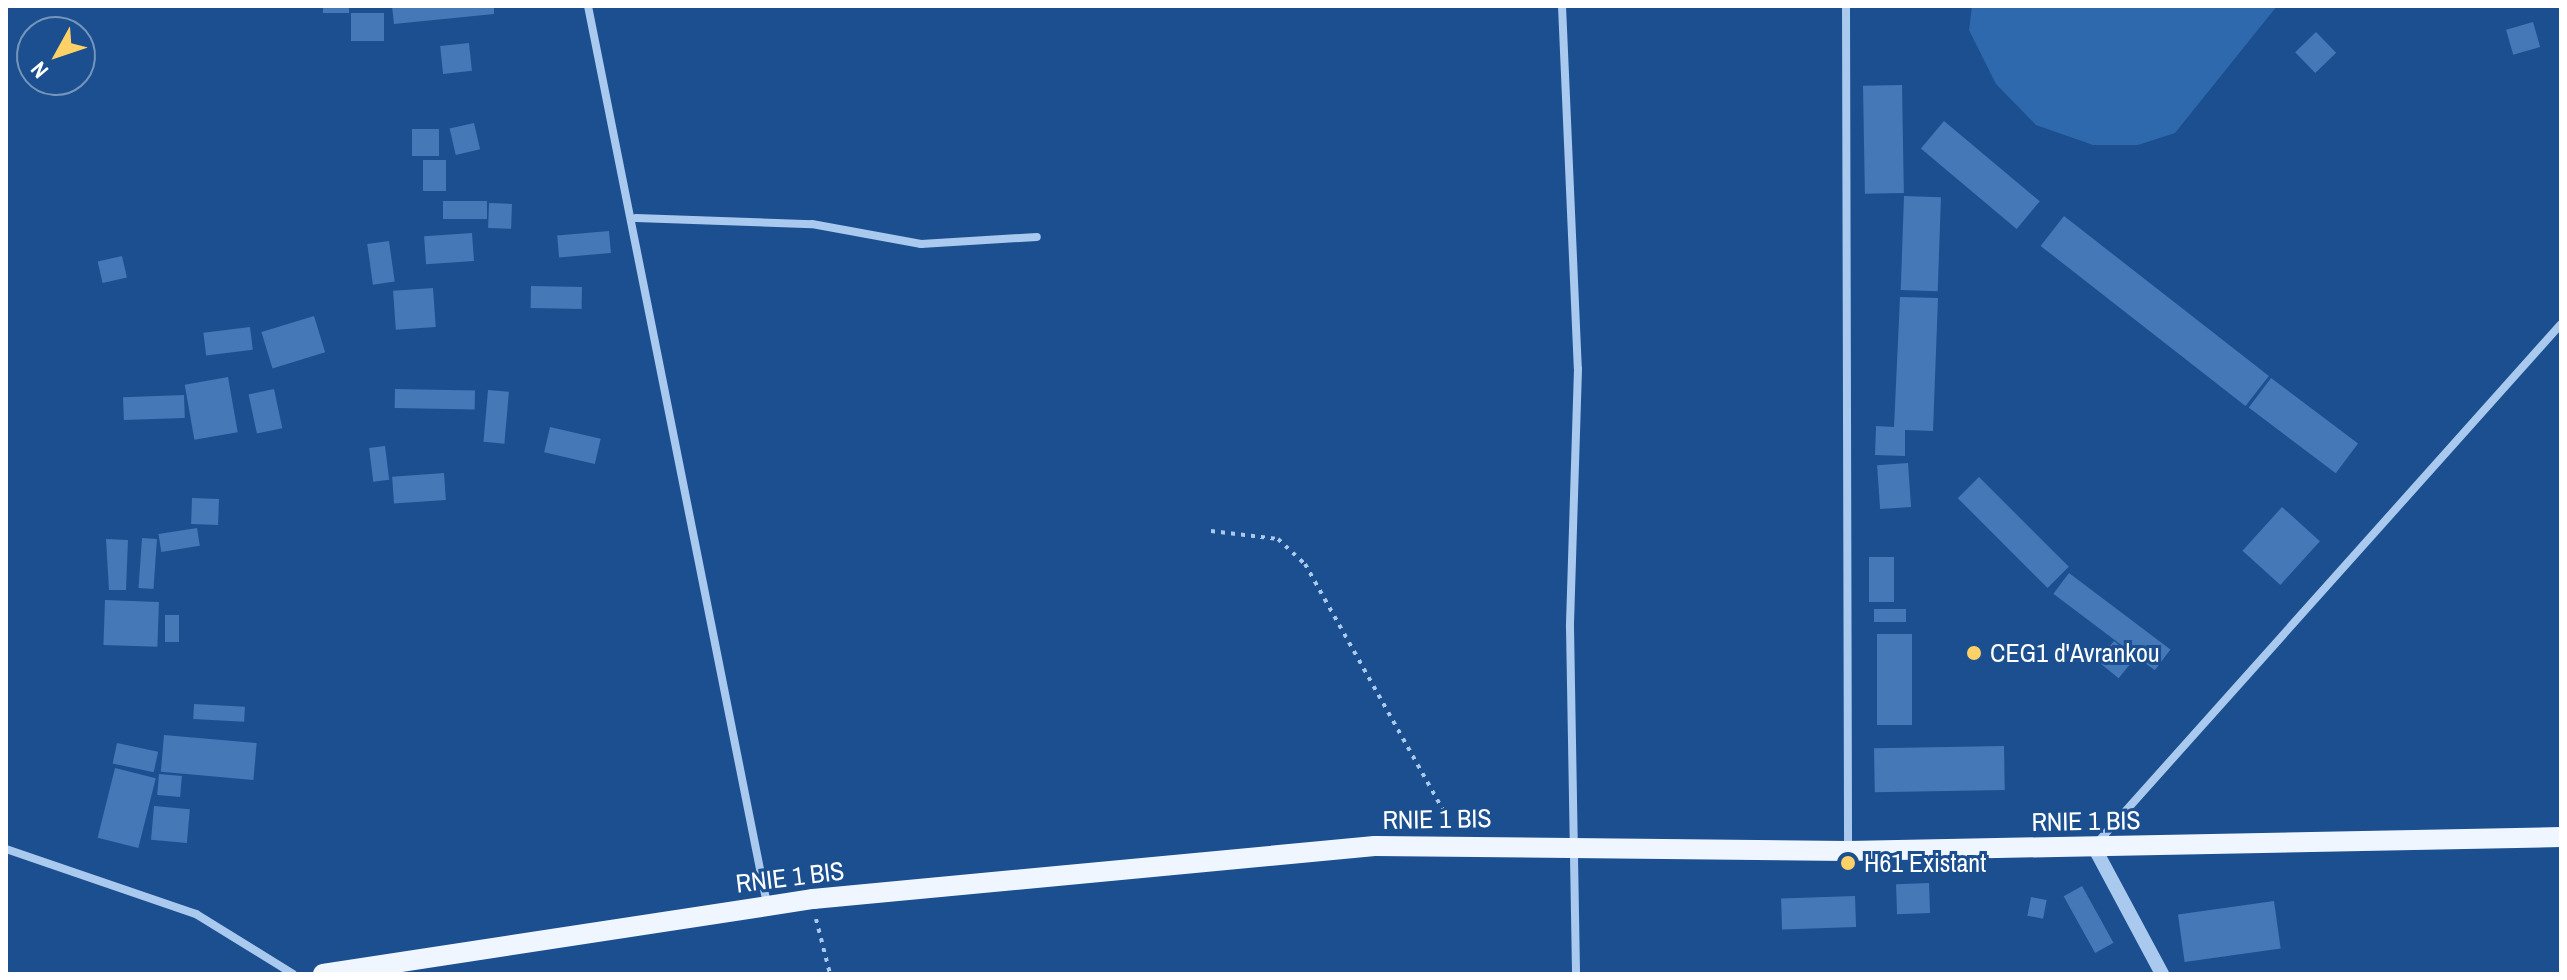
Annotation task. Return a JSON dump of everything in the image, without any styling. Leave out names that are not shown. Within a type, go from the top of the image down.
[{"type":"main road","name":"RNIE 1 BIS","points":[[323,974],[813,899],[1461,842],[1848,851],[2561,837]]},
{"type":"street","points":[[588,6],[636,218],[695,564],[767,905]]},
{"type":"street","points":[[1562,6],[1578,369],[1570,844],[1576,974]]},
{"type":"street","points":[[1846,6],[1848,851]]},
{"type":"street","points":[[636,218],[812,224],[921,244],[1037,237]]},
{"type":"street","points":[[2162,974],[2094,847],[2561,324]]},
{"type":"street","points":[[6,849],[196,914],[293,974]]},
{"type":"path","points":[[1211,531],[1278,539],[1305,564],[1461,842]]},
{"type":"path","points":[[813,899],[830,974]]},
{"type":"shaded area","points":[[1972,6],[2277,6],[2175,133],[2138,145],[2093,145],[2036,125],[1996,84],[1969,30]]},
{"type":"building","points":[[323,6],[349,6],[349,13],[323,13]]},
{"type":"building","points":[[392,6],[494,6],[494,14],[394,24]]},
{"type":"building","points":[[351,13],[384,13],[384,41],[351,41]]},
{"type":"building","points":[[2533,22],[2540,47],[2513,55],[2506,30]]},
{"type":"building","points":[[2316,32],[2336,53],[2315,73],[2295,52]]},
{"type":"building","points":[[469,43],[472,71],[443,74],[440,46]]},
{"type":"building","points":[[1902,85],[1904,193],[1865,194],[1863,86]]},
{"type":"building","points":[[1944,121],[2040,201],[2017,229],[1921,149]]},
{"type":"building","points":[[474,123],[480,149],[456,155],[450,129]]},
{"type":"building","points":[[412,129],[439,129],[439,156],[412,156]]},
{"type":"building","points":[[423,160],[446,160],[446,191],[423,191]]},
{"type":"building","points":[[1904,196],[1941,197],[1938,291],[1901,290]]},
{"type":"building","points":[[443,201],[487,201],[487,219],[443,219]]},
{"type":"building","points":[[489,203],[512,204],[511,229],[488,228]]},
{"type":"building","points":[[2064,216],[2269,376],[2245,406],[2041,246]]},
{"type":"building","points":[[609,231],[611,253],[559,257],[557,236]]},
{"type":"building","points":[[472,233],[474,261],[426,264],[424,236]]},
{"type":"building","points":[[389,241],[395,282],[373,285],[367,244]]},
{"type":"building","points":[[122,256],[127,277],[103,283],[98,262]]},
{"type":"building","points":[[531,286],[582,287],[582,309],[531,308]]},
{"type":"building","points":[[433,288],[436,327],[396,330],[393,291]]},
{"type":"building","points":[[1900,297],[1938,298],[1933,431],[1905,430],[1905,456],[1875,455],[1876,426],[1894,427]]},
{"type":"building","points":[[314,316],[325,352],[273,368],[261,332]]},
{"type":"building","points":[[250,327],[253,350],[206,356],[203,333]]},
{"type":"building","points":[[228,377],[238,432],[194,440],[185,385]]},
{"type":"building","points":[[2271,378],[2358,444],[2336,473],[2249,408]]},
{"type":"building","points":[[274,389],[282,428],[257,434],[249,394]]},
{"type":"building","points":[[395,389],[475,390],[475,409],[395,408]]},
{"type":"building","points":[[488,390],[509,392],[504,444],[483,442]]},
{"type":"building","points":[[184,395],[185,418],[124,420],[123,397]]},
{"type":"building","points":[[550,427],[601,439],[595,464],[544,452]]},
{"type":"building","points":[[385,446],[389,480],[373,482],[369,448]]},
{"type":"building","points":[[1908,463],[1911,507],[1880,509],[1877,465]]},
{"type":"building","points":[[444,473],[446,500],[394,504],[392,477]]},
{"type":"building","points":[[1979,477],[2069,567],[2048,588],[1958,498]]},
{"type":"building","points":[[192,498],[219,499],[218,525],[191,524]]},
{"type":"building","points":[[2282,507],[2320,541],[2280,585],[2243,551]]},
{"type":"building","points":[[197,528],[200,546],[161,552],[158,534]]},
{"type":"building","points":[[142,538],[157,539],[153,589],[139,588]]},
{"type":"building","points":[[106,539],[128,540],[126,590],[109,590]]},
{"type":"building","points":[[1869,557],[1894,557],[1894,602],[1869,602]]},
{"type":"building","points":[[2069,573],[2170,649],[2155,670],[2053,594]]},
{"type":"building","points":[[105,600],[159,602],[157,647],[103,645]]},
{"type":"building","points":[[1874,609],[1906,609],[1906,622],[1874,622]]},
{"type":"building","points":[[165,615],[179,615],[179,642],[165,642]]},
{"type":"building","points":[[1877,634],[1912,634],[1912,725],[1877,725]]},
{"type":"building","points":[[2114,641],[2135,658],[2119,678],[2098,661]]},
{"type":"building","points":[[194,704],[245,707],[244,722],[193,719]]},
{"type":"building","points":[[164,735],[257,743],[253,780],[161,772]]},
{"type":"building","points":[[117,743],[158,752],[154,772],[113,764]]},
{"type":"building","points":[[2004,746],[2005,790],[1875,792],[1874,748]]},
{"type":"building","points":[[115,768],[156,778],[138,848],[98,838]]},
{"type":"building","points":[[159,774],[182,776],[180,797],[157,795]]},
{"type":"building","points":[[154,806],[190,809],[187,843],[151,840]]},
{"type":"building","points":[[1929,883],[1930,913],[1897,914],[1896,884]]},
{"type":"building","points":[[2082,886],[2114,943],[2095,953],[2064,896]]},
{"type":"building","points":[[1855,896],[1856,927],[1782,930],[1781,899]]},
{"type":"building","points":[[2031,897],[2047,900],[2043,919],[2027,916]]},
{"type":"building","points":[[2274,901],[2281,949],[2185,962],[2178,914]]},
{"type":"place","name":"CEG1 d'Avrankou","points":[[1974,653]]},
{"type":"place","name":"H61 Existant","points":[[1848,863]]}]
